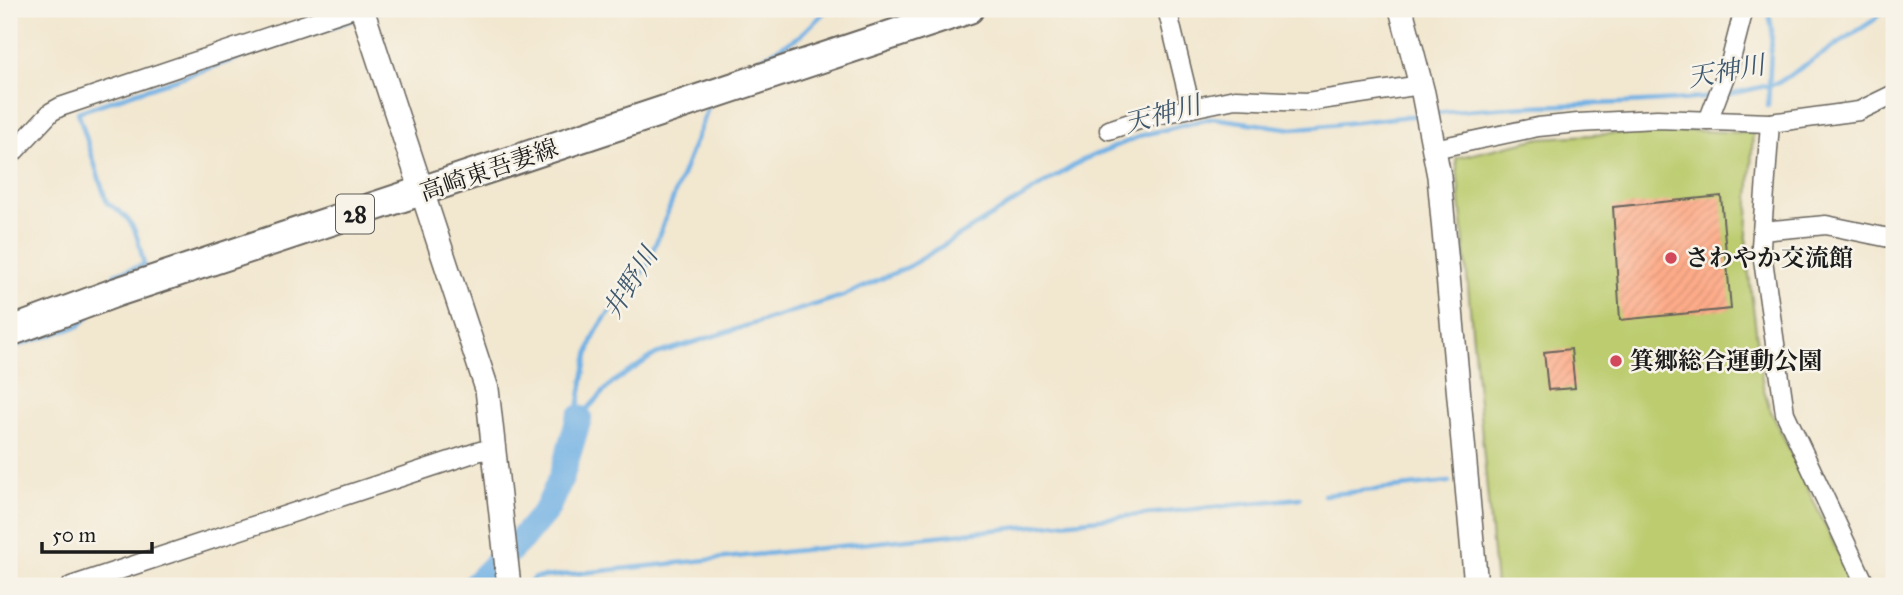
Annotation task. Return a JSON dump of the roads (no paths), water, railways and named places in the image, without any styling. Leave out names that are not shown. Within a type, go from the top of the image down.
[{"type":"main road","name":"高崎東吾妻線","points":[[9,332],[117,292],[969,9]]},
{"type":"street","points":[[9,157],[51,112],[60,107],[351,9]]},
{"type":"street","points":[[362,9],[483,374],[495,449],[508,580]]},
{"type":"street","points":[[1167,9],[1191,108]]},
{"type":"street","points":[[1401,9],[1433,142],[1443,218],[1476,586]]},
{"type":"street","points":[[1711,115],[1723,86],[1744,9]]},
{"type":"street","points":[[1109,130],[1234,99],[1307,102],[1422,89]]},
{"type":"street","points":[[1433,142],[1551,126],[1711,115],[1770,123],[1858,111],[1894,94]]},
{"type":"street","points":[[1770,123],[1762,231],[1763,273],[1785,413],[1866,586]]},
{"type":"street","points":[[1762,231],[1826,225],[1894,239]]},
{"type":"street","points":[[71,586],[480,451],[495,449]]},
{"type":"waterway","points":[[376,12],[385,9]]},
{"type":"waterway","name":"井野川","points":[[735,74],[801,35],[828,9]]},
{"type":"waterway","points":[[1768,9],[1772,29],[1768,106]]},
{"type":"waterway","name":"天神川","points":[[1722,96],[1778,83],[1874,20],[1885,9]]},
{"type":"waterway","points":[[108,284],[115,274],[144,265],[134,228],[124,215],[107,203],[78,112],[352,20]]},
{"type":"waterway","name":"天神川","points":[[1436,113],[1713,97]]},
{"type":"waterway","name":"井野川","points":[[579,417],[584,371],[594,337],[605,318],[647,266],[708,108]]},
{"type":"waterway","name":"天神川","points":[[579,418],[612,383],[656,354],[843,296],[908,267],[1083,160],[1143,135],[1213,118],[1293,129],[1420,115]]},
{"type":"waterway","points":[[9,348],[79,326],[89,316]]},
{"type":"waterway","name":"井野川","points":[[474,586],[547,509],[561,478],[579,418]]},
{"type":"waterway","points":[[1324,495],[1449,482]]},
{"type":"waterway","points":[[527,586],[534,578],[1300,498]]},
{"type":"place","name":"さわやか交流館","points":[[1671,258]]},
{"type":"place","name":"箕郷総合運動公園","points":[[1616,361]]}]
